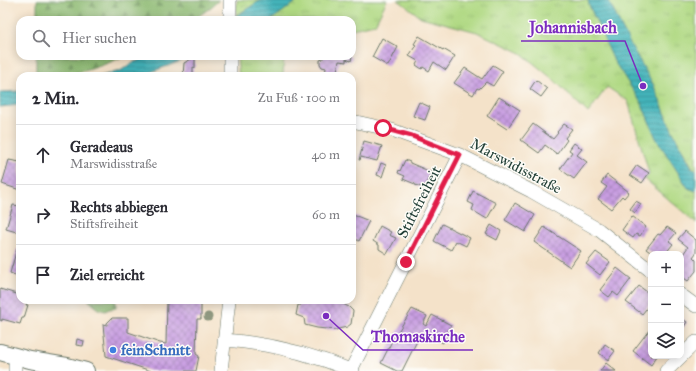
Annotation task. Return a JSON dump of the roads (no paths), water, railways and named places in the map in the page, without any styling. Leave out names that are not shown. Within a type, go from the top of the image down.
[{"type":"main road","points":[[0,352],[21,362],[56,371]]},
{"type":"main road","points":[[21,362],[67,366],[86,371]]},
{"type":"street","points":[[230,60],[230,72]]},
{"type":"street","name":"Marswidisstraße","points":[[356,122],[412,136],[460,155],[531,191],[599,230],[648,269]]},
{"type":"street","name":"Stiftsfreiheit","points":[[352,371],[460,155]]},
{"type":"street","points":[[684,297],[696,306]]},
{"type":"street","points":[[221,371],[228,304]]},
{"type":"street","points":[[224,340],[254,343],[309,355],[352,371]]},
{"type":"street","points":[[666,371],[696,342]]},
{"type":"water","points":[[261,0],[299,0],[277,16],[236,16]]},
{"type":"water","points":[[588,0],[608,0],[629,42],[653,84],[673,132],[692,168],[696,170],[696,191],[688,188],[656,138],[642,104],[614,61]]},
{"type":"water","points":[[140,60],[184,60],[151,72],[116,72]]},
{"type":"water","points":[[16,91],[16,105],[0,107],[0,92]]},
{"type":"place","name":"Johannisbach","points":[[643,86]]},
{"type":"place","name":"Thomaskirche","points":[[326,316]]},
{"type":"place","name":"feinSchnitt","points":[[113,350]]}]
